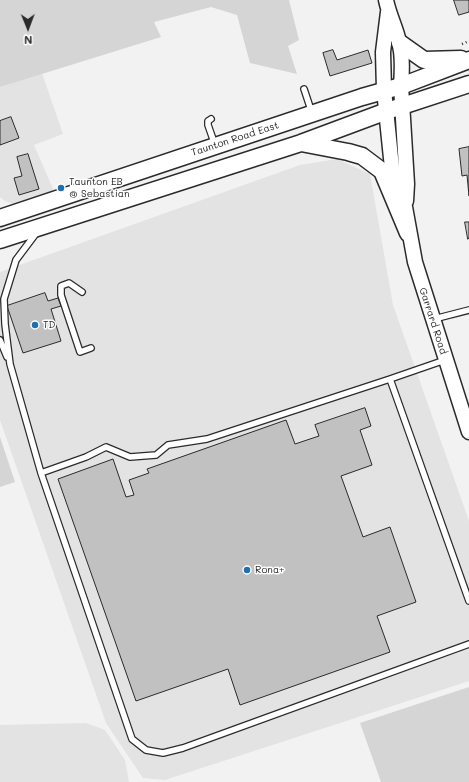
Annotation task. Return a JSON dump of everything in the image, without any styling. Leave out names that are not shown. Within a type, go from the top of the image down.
[{"type":"main road","points":[[400,43],[424,60],[469,60]]},
{"type":"main road","name":"Taunton Road East","points":[[0,218],[312,113],[401,86],[469,60]]},
{"type":"main road","points":[[0,240],[42,225],[301,143],[387,111],[469,84]]},
{"type":"main road","points":[[301,143],[362,156],[382,171],[408,233]]},
{"type":"street","name":"Garrard Road","points":[[387,6],[400,43],[407,184],[405,207],[408,233],[414,262],[469,432]]},
{"type":"street","name":"Garrard Road","points":[[387,6],[383,52],[384,90],[392,168],[405,207]]},
{"type":"lane","points":[[304,89],[312,113]]},
{"type":"lane","points":[[211,119],[208,121],[208,125],[215,146]]},
{"type":"lane","points":[[10,364],[5,324],[4,299],[16,260],[42,225]]},
{"type":"lane","points":[[82,292],[69,283],[61,286],[61,295],[80,352],[91,348]]},
{"type":"lane","points":[[432,320],[469,310]]},
{"type":"lane","points":[[0,340],[10,364],[41,473],[132,739],[146,750],[163,753],[184,748],[469,644]]},
{"type":"lane","points":[[41,473],[86,457],[106,447],[130,457],[156,455],[168,445],[207,439],[390,380],[445,360]]},
{"type":"lane","points":[[390,380],[469,601]]},
{"type":"shaded area","points":[[0,0],[289,0],[299,40],[288,46],[297,74],[250,63],[237,15],[211,7],[154,22],[161,37],[0,87]]},
{"type":"shaded area","points":[[42,73],[63,134],[34,145],[54,191],[13,204],[0,197],[0,87]]},
{"type":"shaded area","points":[[337,159],[370,174],[393,305],[469,521],[469,681],[165,780],[143,778],[106,723],[0,420],[0,272],[300,165]]},
{"type":"shaded area","points":[[0,437],[15,482],[0,487]]},
{"type":"shaded area","points":[[469,687],[469,782],[381,782],[360,723]]},
{"type":"shaded area","points":[[86,723],[105,730],[125,760],[129,782],[0,782],[0,725]]},
{"type":"building","points":[[454,0],[469,0],[469,12],[459,15]]},
{"type":"building","points":[[333,50],[337,60],[368,50],[372,63],[330,76],[323,53]]},
{"type":"building","points":[[11,117],[19,138],[0,145],[0,121]]},
{"type":"building","points":[[469,147],[469,196],[467,175],[462,176],[459,149]]},
{"type":"building","points":[[28,154],[39,189],[19,195],[14,178],[22,176],[17,157]]},
{"type":"building","points":[[465,222],[469,222],[468,239]]},
{"type":"building","name":"TD","points":[[45,293],[48,301],[58,298],[61,306],[51,309],[61,341],[23,353],[7,306]]},
{"type":"building","name":"Rona+","points":[[365,408],[371,426],[360,430],[372,465],[341,476],[363,537],[390,527],[416,602],[377,616],[390,652],[240,705],[228,669],[136,701],[58,479],[113,459],[126,497],[134,495],[129,480],[149,473],[147,469],[286,420],[295,444],[319,436],[315,425]]},
{"type":"place","name":"Taunton EB @ Sebastian","points":[[61,188]]},
{"type":"place","name":"TD","points":[[35,325]]},
{"type":"place","name":"Rona+","points":[[247,570]]}]
